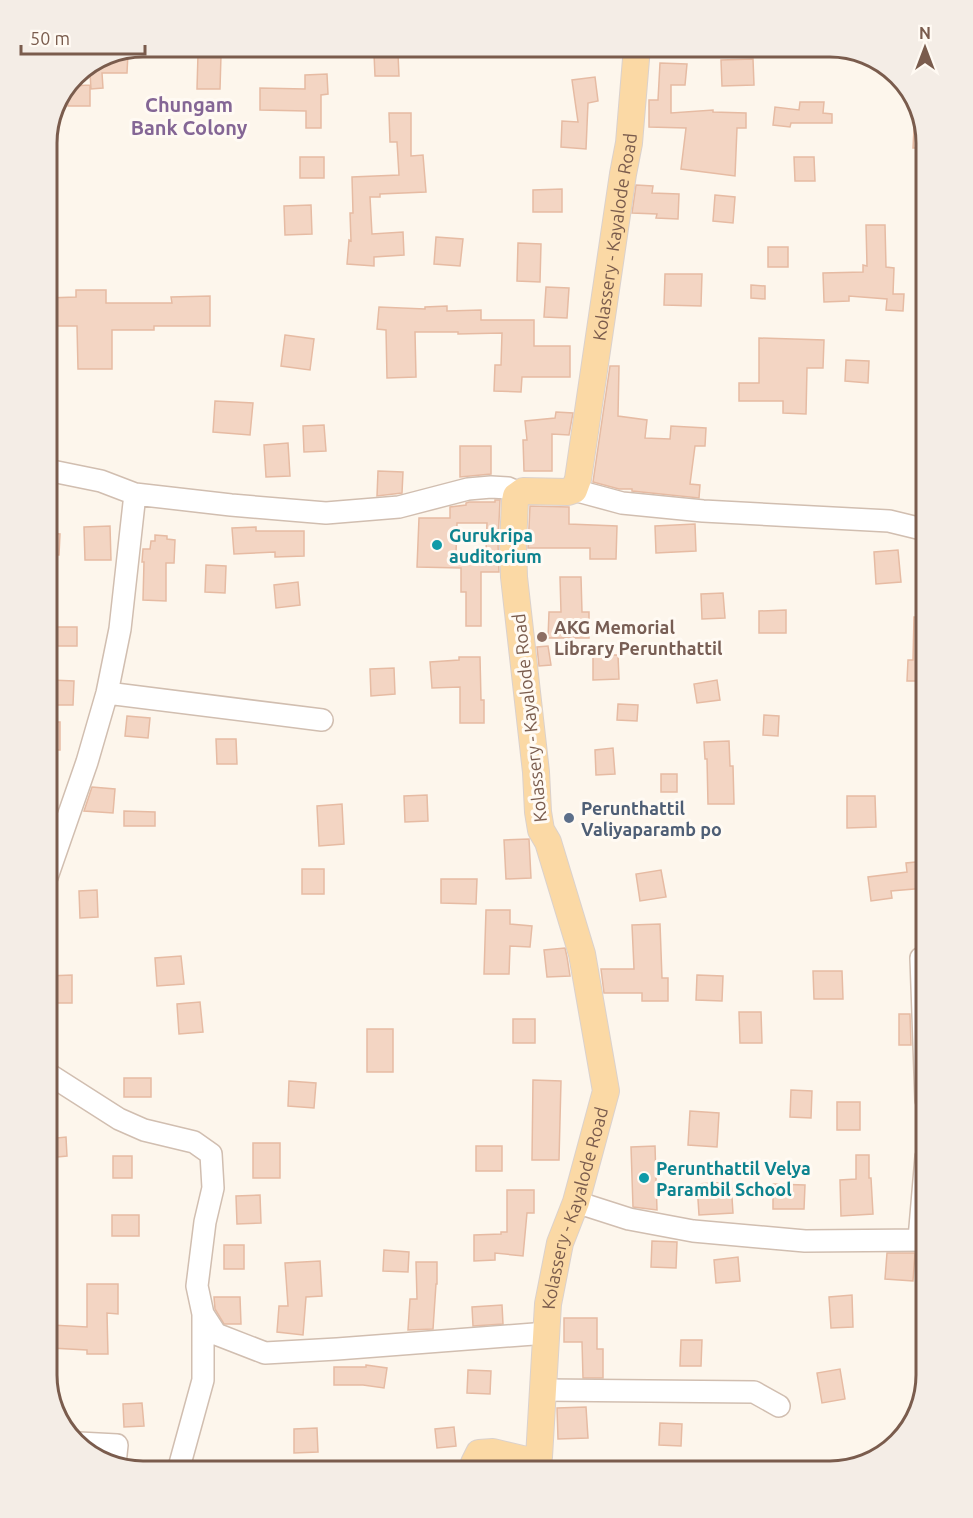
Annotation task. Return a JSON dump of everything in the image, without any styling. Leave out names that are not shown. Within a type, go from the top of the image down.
[{"type":"main road","name":"Kolassery - Kayalode Road","points":[[574,490],[578,479],[629,143],[636,57]]},
{"type":"main road","points":[[519,493],[528,491],[563,493],[574,490]]},
{"type":"main road","name":"Kolassery - Kayalode Road","points":[[474,1461],[478,1454],[493,1452],[531,1461],[539,1457],[548,1304],[560,1243],[576,1202],[606,1091],[582,954],[548,842],[541,831],[538,812],[535,762],[514,577],[513,514],[519,493]]},
{"type":"street","points":[[57,472],[102,481],[135,494],[231,506],[326,513],[399,507],[468,489],[508,488],[519,493]]},
{"type":"street","points":[[574,490],[622,503],[703,511],[888,521],[916,527]]},
{"type":"street","points":[[57,848],[87,762],[107,693],[120,629],[135,494]]},
{"type":"street","points":[[107,693],[322,720]]},
{"type":"street","points":[[57,1080],[118,1119],[144,1130],[194,1142],[212,1154],[213,1188],[205,1222],[197,1286],[203,1314],[203,1380],[181,1461]]},
{"type":"street","points":[[576,1202],[629,1220],[693,1231],[805,1241],[916,1239]]},
{"type":"street","points":[[203,1314],[216,1334],[265,1353],[337,1350],[547,1333]]},
{"type":"street","points":[[544,1390],[754,1392],[779,1406]]},
{"type":"street","points":[[91,1444],[117,1445],[116,1456]]},
{"type":"building","points":[[198,57],[221,57],[220,89],[197,89]]},
{"type":"building","points":[[374,57],[398,57],[399,76],[375,76]]},
{"type":"building","points":[[128,59],[127,73],[102,73],[103,88],[91,89],[90,75],[95,71]]},
{"type":"building","points":[[753,59],[754,85],[722,86],[721,60]]},
{"type":"building","points":[[660,63],[687,64],[685,85],[671,85],[671,113],[713,110],[713,112],[746,113],[746,128],[737,128],[735,176],[681,169],[686,128],[649,127],[649,100],[658,100]]},
{"type":"building","points":[[327,74],[328,94],[321,95],[321,128],[306,128],[306,111],[260,110],[260,88],[305,89],[305,75]]},
{"type":"building","points":[[595,77],[598,101],[588,103],[586,149],[561,147],[562,121],[578,122],[572,80]]},
{"type":"building","points":[[90,85],[90,106],[68,106],[71,95],[79,86]]},
{"type":"building","points":[[800,102],[824,102],[823,113],[832,114],[832,123],[791,123],[790,127],[773,125],[775,107],[799,110]]},
{"type":"building","points":[[389,113],[411,113],[411,156],[423,155],[426,192],[380,194],[380,197],[370,197],[372,234],[403,232],[404,255],[374,257],[374,266],[347,264],[349,240],[351,241],[350,213],[353,213],[352,177],[399,175],[397,142],[390,142]]},
{"type":"building","points":[[914,127],[916,148],[913,148]]},
{"type":"building","points":[[300,157],[324,157],[324,178],[300,178]]},
{"type":"building","points":[[794,157],[814,157],[815,181],[795,181]]},
{"type":"building","points":[[636,185],[653,186],[652,193],[679,194],[678,219],[656,218],[657,214],[632,213]]},
{"type":"building","points":[[562,189],[562,212],[533,212],[533,190]]},
{"type":"building","points":[[715,195],[735,197],[733,223],[713,221]]},
{"type":"building","points":[[311,205],[312,234],[285,235],[284,206]]},
{"type":"building","points":[[866,225],[885,225],[886,267],[894,268],[893,294],[904,294],[903,311],[886,310],[887,299],[849,296],[849,301],[824,302],[823,273],[863,272],[863,265],[867,266]]},
{"type":"building","points":[[436,237],[463,239],[460,266],[434,264]]},
{"type":"building","points":[[518,243],[541,244],[540,282],[517,281]]},
{"type":"building","points":[[768,247],[788,247],[788,267],[768,267]]},
{"type":"building","points":[[665,274],[702,274],[701,306],[664,305]]},
{"type":"building","points":[[751,285],[765,286],[765,299],[751,298]]},
{"type":"building","points":[[546,287],[569,288],[567,318],[544,317]]},
{"type":"building","points":[[76,290],[106,290],[106,303],[172,303],[171,297],[210,296],[210,326],[154,326],[154,330],[112,330],[112,369],[78,369],[77,326],[57,326],[57,298],[76,297]]},
{"type":"building","points":[[447,306],[447,311],[481,310],[481,320],[534,320],[534,346],[570,346],[570,377],[522,377],[521,392],[494,391],[495,365],[501,365],[502,333],[415,332],[416,377],[387,378],[386,330],[377,329],[379,307],[425,309],[425,307]]},
{"type":"building","points":[[285,335],[314,339],[310,370],[281,366]]},
{"type":"building","points":[[759,338],[824,340],[823,368],[807,368],[806,414],[783,413],[783,401],[739,401],[739,383],[759,383]]},
{"type":"building","points":[[846,360],[869,361],[868,383],[845,381]]},
{"type":"building","points":[[610,366],[619,366],[618,416],[647,420],[645,438],[670,439],[671,426],[706,428],[705,446],[695,446],[690,484],[700,485],[699,498],[632,491],[632,489],[619,489],[593,482]]},
{"type":"building","points":[[215,401],[253,403],[250,435],[213,432]]},
{"type":"building","points":[[556,412],[573,413],[569,435],[552,434],[552,471],[524,471],[523,440],[527,440],[525,421],[555,418]]},
{"type":"building","points":[[324,425],[326,451],[304,452],[303,426]]},
{"type":"building","points":[[288,443],[290,476],[266,477],[264,445]]},
{"type":"building","points":[[460,446],[491,446],[491,474],[460,477]]},
{"type":"building","points":[[378,471],[403,472],[402,493],[377,496]]},
{"type":"building","points":[[495,500],[500,500],[499,572],[481,572],[481,626],[466,626],[466,592],[461,592],[461,568],[417,567],[419,518],[450,518],[450,507],[466,505],[469,502],[495,502]],"holes":[[[457,523],[487,523],[486,553],[456,554]]]},
{"type":"building","points":[[530,506],[569,507],[569,524],[617,526],[616,559],[590,559],[590,548],[528,548]]},
{"type":"building","points":[[695,524],[696,551],[656,553],[655,526]]},
{"type":"building","points":[[110,526],[111,560],[85,560],[84,527]]},
{"type":"building","points":[[256,527],[256,531],[304,531],[304,556],[275,557],[275,552],[234,554],[232,528]]},
{"type":"building","points":[[57,534],[60,534],[59,555],[57,555]]},
{"type":"building","points":[[155,535],[167,536],[167,539],[175,540],[174,563],[166,563],[166,601],[143,600],[143,549],[150,549],[151,541],[155,541]]},
{"type":"building","points":[[898,550],[901,582],[876,584],[874,552]]},
{"type":"building","points":[[206,565],[226,566],[225,593],[205,592]]},
{"type":"building","points":[[560,577],[581,577],[582,612],[589,612],[589,638],[548,638],[549,612],[561,612]]},
{"type":"building","points":[[298,582],[300,605],[276,608],[274,585]]},
{"type":"building","points":[[723,593],[725,618],[702,619],[701,594]]},
{"type":"building","points":[[786,610],[786,633],[759,633],[759,611]]},
{"type":"building","points":[[914,617],[916,617],[916,681],[907,681],[908,660],[913,660]]},
{"type":"building","points":[[57,627],[77,627],[77,646],[57,646]]},
{"type":"building","points":[[548,646],[551,665],[539,666],[537,647]]},
{"type":"building","points":[[593,655],[618,655],[619,679],[593,680]]},
{"type":"building","points":[[459,657],[480,657],[484,723],[460,723],[460,687],[432,688],[430,662],[459,660]]},
{"type":"building","points":[[394,668],[395,694],[371,696],[370,669]]},
{"type":"building","points":[[57,680],[74,681],[73,705],[57,705]]},
{"type":"building","points":[[717,680],[720,700],[697,703],[694,684]]},
{"type":"building","points":[[618,704],[638,705],[637,721],[617,720]]},
{"type":"building","points":[[764,715],[779,716],[778,736],[763,735]]},
{"type":"building","points":[[127,716],[150,718],[148,738],[125,736]]},
{"type":"building","points":[[57,722],[60,722],[60,750],[57,750]]},
{"type":"building","points":[[216,739],[236,739],[237,764],[217,764]]},
{"type":"building","points":[[729,741],[730,766],[733,766],[734,804],[708,804],[707,759],[705,759],[704,742]]},
{"type":"building","points":[[613,748],[615,774],[596,775],[595,750]]},
{"type":"building","points":[[661,774],[677,774],[677,792],[661,792]]},
{"type":"building","points":[[92,787],[115,789],[113,813],[84,811]]},
{"type":"building","points":[[427,795],[428,821],[405,822],[404,796]]},
{"type":"building","points":[[847,796],[875,796],[876,827],[847,828]]},
{"type":"building","points":[[342,804],[344,844],[319,846],[317,806]]},
{"type":"building","points":[[124,811],[155,812],[155,826],[124,826]]},
{"type":"building","points":[[529,839],[531,878],[506,879],[504,840]]},
{"type":"building","points":[[916,862],[916,889],[891,891],[892,898],[871,901],[868,877],[907,872],[906,863]]},
{"type":"building","points":[[302,869],[324,869],[324,894],[302,894]]},
{"type":"building","points":[[661,870],[666,897],[640,901],[636,874]]},
{"type":"building","points":[[441,879],[477,879],[476,904],[441,903]]},
{"type":"building","points":[[97,890],[98,917],[80,918],[79,891]]},
{"type":"building","points":[[486,910],[510,910],[510,924],[532,926],[530,947],[510,946],[509,974],[484,974]]},
{"type":"building","points":[[660,924],[662,978],[668,978],[668,1001],[642,1001],[642,993],[604,993],[601,969],[634,969],[632,925]]},
{"type":"building","points":[[565,948],[570,976],[547,977],[544,950]]},
{"type":"building","points":[[181,956],[184,984],[157,986],[155,958]]},
{"type":"building","points":[[813,971],[842,971],[843,999],[814,999]]},
{"type":"building","points":[[72,975],[72,1003],[57,1003],[57,976]]},
{"type":"building","points":[[697,975],[723,976],[722,1001],[696,1000]]},
{"type":"building","points":[[200,1002],[203,1032],[179,1034],[177,1004]]},
{"type":"building","points":[[739,1012],[761,1012],[762,1043],[740,1043]]},
{"type":"building","points":[[899,1014],[910,1014],[911,1045],[899,1045]]},
{"type":"building","points":[[513,1019],[535,1019],[535,1043],[513,1043]]},
{"type":"building","points":[[367,1029],[393,1029],[393,1072],[367,1072]]},
{"type":"building","points":[[124,1078],[151,1078],[151,1097],[124,1097]]},
{"type":"building","points":[[533,1080],[561,1081],[559,1160],[532,1160]]},
{"type":"building","points":[[289,1081],[316,1083],[314,1108],[288,1106]]},
{"type":"building","points":[[791,1090],[812,1091],[811,1118],[790,1117]]},
{"type":"building","points":[[837,1102],[860,1102],[860,1130],[837,1130]]},
{"type":"building","points":[[690,1111],[719,1113],[717,1147],[688,1145]]},
{"type":"building","points":[[66,1137],[67,1156],[57,1157],[57,1138]]},
{"type":"building","points":[[253,1143],[280,1143],[280,1178],[253,1178]]},
{"type":"building","points":[[476,1146],[502,1146],[502,1171],[476,1171]]},
{"type":"building","name":"Perunthattil Velya Parambil School","points":[[655,1146],[657,1210],[633,1207],[631,1147]]},
{"type":"building","points":[[856,1155],[869,1155],[873,1214],[841,1216],[840,1180],[856,1179]]},
{"type":"building","points":[[113,1156],[132,1156],[132,1178],[113,1178]]},
{"type":"building","points":[[731,1182],[733,1213],[699,1215],[697,1184]]},
{"type":"building","points":[[773,1184],[805,1185],[804,1209],[773,1209]]},
{"type":"building","points":[[507,1190],[534,1190],[534,1213],[527,1213],[523,1256],[495,1253],[495,1260],[474,1261],[474,1235],[507,1232]]},
{"type":"building","points":[[260,1195],[261,1223],[237,1224],[236,1196]]},
{"type":"building","points":[[112,1215],[139,1215],[139,1236],[112,1236]]},
{"type":"building","points":[[652,1241],[677,1242],[676,1268],[651,1267]]},
{"type":"building","points":[[224,1245],[244,1245],[244,1269],[224,1269]]},
{"type":"building","points":[[384,1250],[409,1252],[408,1272],[383,1271]]},
{"type":"building","points":[[887,1253],[915,1253],[913,1281],[885,1279]]},
{"type":"building","points":[[738,1257],[740,1281],[716,1283],[714,1260]]},
{"type":"building","points":[[320,1261],[322,1296],[306,1297],[303,1335],[277,1332],[279,1306],[288,1306],[285,1263]]},
{"type":"building","points":[[416,1262],[437,1262],[433,1329],[408,1330],[410,1299],[417,1299]]},
{"type":"building","points":[[87,1284],[118,1284],[118,1314],[107,1313],[108,1354],[87,1354],[87,1350],[57,1348],[57,1325],[87,1327]]},
{"type":"building","points":[[852,1295],[853,1327],[831,1328],[829,1297]]},
{"type":"building","points":[[214,1297],[240,1297],[241,1324],[224,1324],[215,1309]]},
{"type":"building","points":[[502,1305],[503,1324],[473,1326],[472,1307]]},
{"type":"building","points":[[564,1318],[597,1318],[597,1349],[603,1349],[603,1378],[583,1378],[582,1342],[564,1342]]},
{"type":"building","points":[[681,1340],[702,1340],[701,1366],[680,1366]]},
{"type":"building","points":[[366,1365],[387,1368],[384,1388],[334,1385],[334,1367],[366,1367]]},
{"type":"building","points":[[840,1369],[845,1399],[822,1403],[817,1373]]},
{"type":"building","points":[[468,1370],[491,1371],[490,1394],[467,1393]]},
{"type":"building","points":[[142,1403],[144,1426],[124,1427],[123,1404]]},
{"type":"building","points":[[586,1407],[588,1438],[558,1439],[557,1408]]},
{"type":"building","points":[[660,1423],[682,1424],[681,1446],[659,1445]]},
{"type":"building","points":[[454,1427],[456,1446],[437,1448],[435,1429]]},
{"type":"building","points":[[317,1428],[318,1452],[294,1453],[294,1429]]},
{"type":"place","name":"Gurukripa auditorium","points":[[437,545]]},
{"type":"place","name":"AKG Memorial Library Perunthattil","points":[[542,637]]},
{"type":"place","name":"Perunthattil Valiyaparamb po","points":[[569,818]]},
{"type":"place","name":"Perunthattil Velya Parambil School","points":[[644,1178]]},
{"type":"district","name":"Chungam Bank Colony","points":[[189,116]]}]
